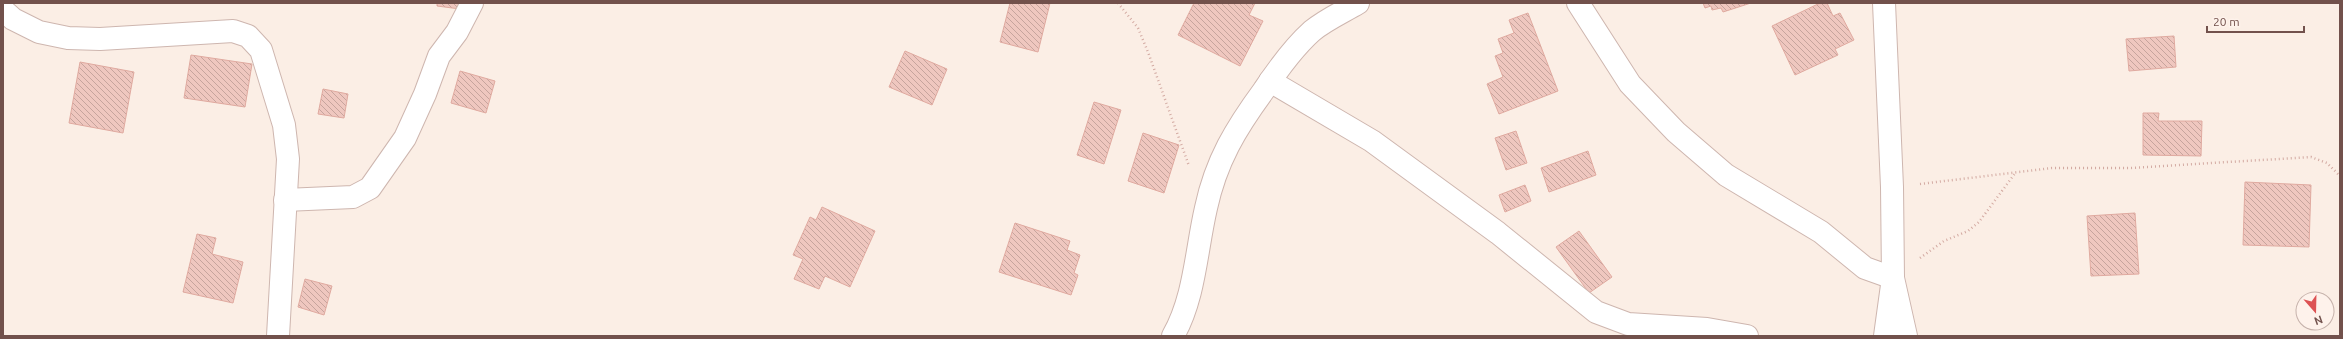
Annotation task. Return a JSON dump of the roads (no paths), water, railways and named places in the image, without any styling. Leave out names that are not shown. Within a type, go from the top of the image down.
[{"type":"street","points":[[285,200],[354,197],[370,188],[405,138],[425,94],[439,56],[457,32],[472,3]]},
{"type":"street","points":[[1173,336],[1182,319],[1191,287],[1206,207],[1218,165],[1235,130],[1287,58],[1313,31],[1358,3]]},
{"type":"street","points":[[1578,3],[1630,84],[1676,132],[1726,175],[1779,209],[1820,232],[1865,268],[1893,278]]},
{"type":"street","points":[[1884,3],[1892,188],[1893,278],[1885,336]]},
{"type":"street","points":[[3,10],[13,19],[39,32],[68,38],[100,39],[233,31],[248,36],[260,50],[284,125],[288,159],[278,336]]},
{"type":"street","points":[[1270,81],[1372,141],[1498,233],[1596,312],[1628,324],[1707,329],[1747,336]]},
{"type":"street","points":[[1893,278],[1906,336]]}]
